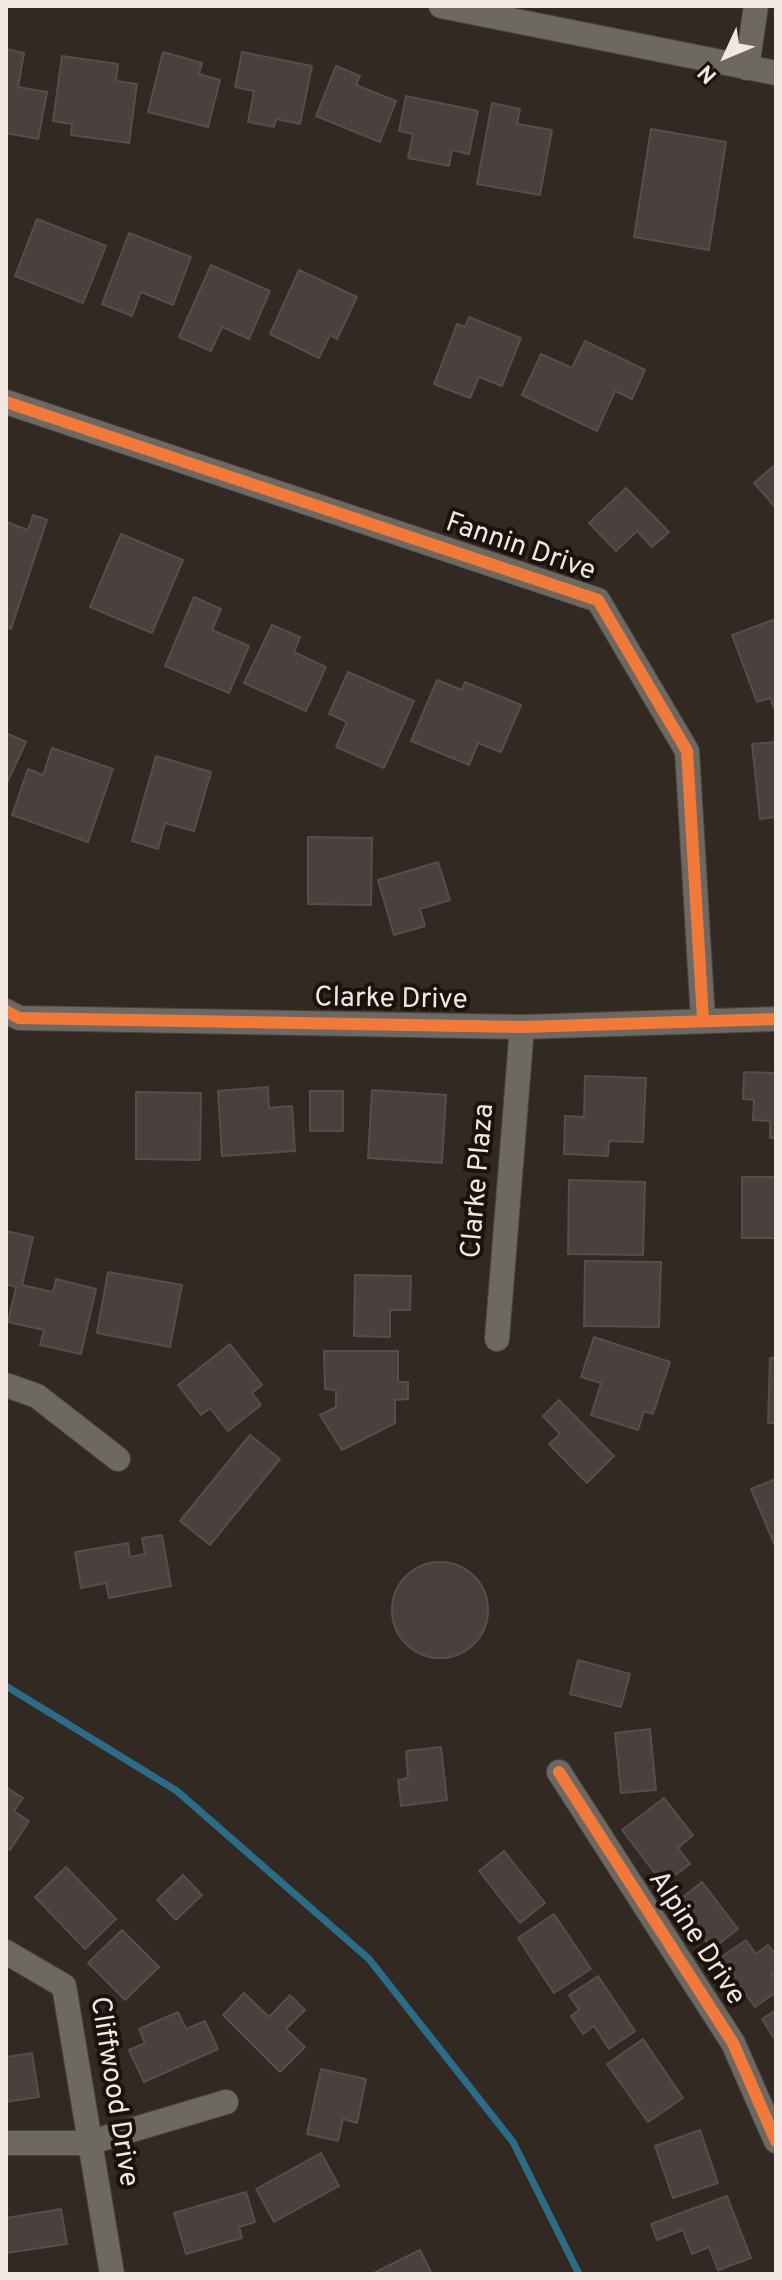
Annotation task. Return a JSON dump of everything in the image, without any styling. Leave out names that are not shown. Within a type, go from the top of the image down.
[{"type":"street","points":[[441,6],[776,73]]},
{"type":"street","points":[[747,68],[756,6]]},
{"type":"street","name":"Fannin Drive","points":[[6,402],[598,600],[687,751],[703,1019]]},
{"type":"street","name":"Clarke Drive","points":[[6,1011],[19,1018],[522,1027],[776,1019]]},
{"type":"street","name":"Clarke Plaza","points":[[497,1339],[522,1027]]},
{"type":"street","points":[[6,1385],[37,1396],[118,1459]]},
{"type":"street","name":"Alpine Drive","points":[[559,1772],[733,2043],[776,2141]]},
{"type":"street","name":"Cliffwood Drive","points":[[6,1952],[64,1986],[112,2274]]},
{"type":"street","points":[[6,2143],[88,2143],[226,2102]]},
{"type":"building","points":[[6,49],[24,53],[18,87],[47,92],[38,139],[6,133]]},
{"type":"building","points":[[163,52],[202,63],[199,74],[220,80],[208,127],[148,112]]},
{"type":"building","points":[[242,52],[312,66],[300,124],[276,119],[274,127],[248,122],[254,91],[235,87]]},
{"type":"building","points":[[62,56],[118,64],[116,81],[137,84],[129,143],[71,135],[72,124],[53,121]]},
{"type":"building","points":[[336,66],[360,76],[356,85],[396,101],[380,142],[316,116]]},
{"type":"building","points":[[406,96],[478,111],[469,154],[452,150],[449,166],[408,158],[413,134],[399,131]]},
{"type":"building","points":[[492,103],[520,109],[517,124],[552,130],[540,195],[477,184]]},
{"type":"building","points":[[651,129],[726,142],[709,250],[634,237]]},
{"type":"building","points":[[37,219],[106,246],[83,303],[15,276]]},
{"type":"building","points":[[129,233],[191,257],[173,305],[141,292],[132,316],[102,304]]},
{"type":"building","points":[[211,265],[270,291],[249,339],[222,327],[211,351],[179,337]]},
{"type":"building","points":[[299,270],[357,297],[337,339],[330,335],[319,358],[270,334]]},
{"type":"building","points":[[469,317],[521,338],[502,386],[479,377],[470,398],[434,384],[457,324],[465,327]]},
{"type":"building","points":[[585,341],[645,370],[632,399],[615,391],[597,431],[522,395],[541,354],[572,368]]},
{"type":"building","points":[[776,464],[776,508],[754,483]]},
{"type":"building","points":[[626,488],[669,532],[652,547],[637,531],[616,551],[589,523]]},
{"type":"building","points":[[33,515],[47,520],[11,629],[6,627],[6,522],[28,530]]},
{"type":"building","points":[[121,534],[183,560],[152,633],[90,607]]},
{"type":"building","points":[[194,597],[221,609],[212,630],[249,646],[229,693],[165,666]]},
{"type":"building","points":[[776,619],[776,713],[770,698],[757,702],[732,635]]},
{"type":"building","points":[[272,625],[300,637],[294,652],[326,667],[306,711],[244,683]]},
{"type":"building","points":[[348,672],[414,701],[384,768],[336,747],[347,722],[329,714]]},
{"type":"building","points":[[437,680],[462,690],[465,682],[521,705],[501,752],[478,743],[469,765],[411,741]]},
{"type":"building","points":[[6,733],[26,742],[6,785]]},
{"type":"building","points":[[776,742],[776,817],[760,819],[752,744]]},
{"type":"building","points":[[52,748],[113,769],[88,842],[12,815],[28,769],[43,775]]},
{"type":"building","points":[[156,756],[211,772],[194,831],[165,823],[158,849],[132,841]]},
{"type":"building","points":[[308,837],[372,838],[371,905],[308,904]]},
{"type":"building","points":[[438,862],[450,900],[420,909],[425,926],[394,935],[378,880]]},
{"type":"building","points":[[744,1072],[776,1073],[776,1138],[770,1138],[770,1121],[753,1120],[754,1100],[743,1099]]},
{"type":"building","points":[[585,1076],[646,1078],[643,1142],[609,1141],[608,1156],[564,1154],[565,1116],[584,1117]]},
{"type":"building","points":[[268,1087],[269,1108],[292,1106],[295,1151],[222,1156],[218,1091]]},
{"type":"building","points":[[372,1090],[446,1095],[442,1163],[368,1158]]},
{"type":"building","points":[[310,1091],[343,1091],[343,1131],[310,1131]]},
{"type":"building","points":[[136,1092],[201,1093],[200,1160],[136,1159]]},
{"type":"building","points":[[742,1177],[776,1177],[776,1238],[742,1238]]},
{"type":"building","points":[[569,1180],[645,1182],[643,1255],[568,1254]]},
{"type":"building","points":[[6,1231],[33,1237],[22,1285],[53,1292],[56,1279],[96,1289],[81,1354],[40,1345],[44,1330],[8,1322],[16,1287],[6,1284]]},
{"type":"building","points":[[585,1261],[661,1262],[659,1327],[584,1326]]},
{"type":"building","points":[[108,1272],[182,1285],[170,1347],[97,1333]]},
{"type":"building","points":[[355,1275],[411,1276],[410,1310],[390,1310],[390,1337],[354,1336]]},
{"type":"building","points":[[594,1337],[670,1362],[653,1414],[644,1411],[638,1430],[591,1415],[601,1383],[581,1377]]},
{"type":"building","points":[[230,1344],[262,1385],[252,1393],[261,1405],[228,1431],[210,1408],[201,1415],[178,1385]]},
{"type":"building","points":[[324,1351],[398,1351],[398,1382],[408,1382],[408,1399],[395,1400],[395,1423],[342,1450],[320,1415],[336,1407],[336,1390],[325,1389]]},
{"type":"building","points":[[770,1358],[776,1358],[776,1423],[768,1423]]},
{"type":"building","points":[[559,1400],[614,1456],[587,1483],[549,1444],[560,1434],[543,1416]]},
{"type":"building","points":[[250,1435],[280,1459],[210,1545],[180,1521]]},
{"type":"building","points":[[776,1479],[776,1548],[751,1489]]},
{"type":"building","points":[[162,1535],[171,1586],[109,1598],[106,1583],[81,1588],[75,1552],[128,1543],[130,1557],[145,1554],[142,1538]]},
{"type":"building","points":[[440,1562],[458,1565],[474,1576],[485,1592],[488,1610],[485,1628],[474,1644],[458,1655],[440,1658],[422,1655],[406,1644],[395,1628],[392,1610],[395,1592],[406,1576],[422,1565]]},
{"type":"building","points":[[578,1660],[630,1674],[621,1707],[570,1694]]},
{"type":"building","points":[[650,1729],[656,1790],[621,1793],[615,1733]]},
{"type":"building","points":[[441,1747],[447,1800],[401,1806],[398,1780],[408,1778],[406,1751]]},
{"type":"building","points":[[6,1787],[23,1798],[14,1811],[29,1821],[10,1850],[6,1847]]},
{"type":"building","points":[[664,1798],[693,1835],[678,1848],[690,1864],[663,1884],[622,1830]]},
{"type":"building","points":[[504,1851],[545,1903],[520,1923],[479,1871]]},
{"type":"building","points":[[66,1867],[116,1919],[85,1949],[35,1897]]},
{"type":"building","points":[[183,1875],[202,1895],[176,1920],[157,1900]]},
{"type":"building","points":[[702,1882],[738,1929],[712,1949],[677,1902]]},
{"type":"building","points":[[554,1914],[591,1969],[554,1993],[518,1938]]},
{"type":"building","points":[[122,1930],[159,1967],[125,2000],[88,1963]]},
{"type":"building","points":[[746,1940],[756,1954],[768,1945],[776,1955],[776,1971],[772,1974],[776,1980],[776,1992],[755,2007],[720,1958]]},
{"type":"building","points":[[598,1976],[635,2031],[609,2049],[594,2026],[583,2034],[571,2016],[579,2010],[569,1995]]},
{"type":"building","points":[[244,1993],[269,2017],[290,1995],[305,2010],[286,2029],[305,2047],[280,2072],[223,2015]]},
{"type":"building","points":[[776,2010],[776,2041],[762,2019]]},
{"type":"building","points":[[178,2012],[186,2029],[205,2021],[218,2049],[144,2082],[129,2050],[145,2043],[139,2029]]},
{"type":"building","points":[[643,2039],[683,2098],[648,2122],[607,2064]]},
{"type":"building","points":[[32,2053],[39,2097],[6,2102],[6,2057]]},
{"type":"building","points":[[321,2069],[366,2079],[357,2123],[343,2119],[338,2141],[307,2134]]},
{"type":"building","points":[[700,2130],[718,2183],[673,2198],[655,2146]]},
{"type":"building","points":[[321,2153],[339,2186],[274,2222],[256,2189]]},
{"type":"building","points":[[246,2192],[255,2222],[239,2227],[242,2238],[186,2254],[174,2213]]},
{"type":"building","points":[[727,2196],[751,2258],[718,2270],[709,2247],[692,2254],[683,2230],[657,2240],[651,2224]]},
{"type":"building","points":[[61,2209],[67,2244],[6,2253],[6,2218]]},
{"type":"building","points":[[420,2250],[432,2274],[372,2274]]},
{"type":"waterway","points":[[6,1686],[177,1791],[369,1959],[513,2142],[579,2274]]},
{"type":"cycle path","points":[[6,402],[598,600],[687,751],[703,1019]]},
{"type":"cycle path","points":[[6,1011],[19,1018],[522,1027],[776,1019]]},
{"type":"cycle path","points":[[559,1772],[733,2043],[776,2141]]}]
